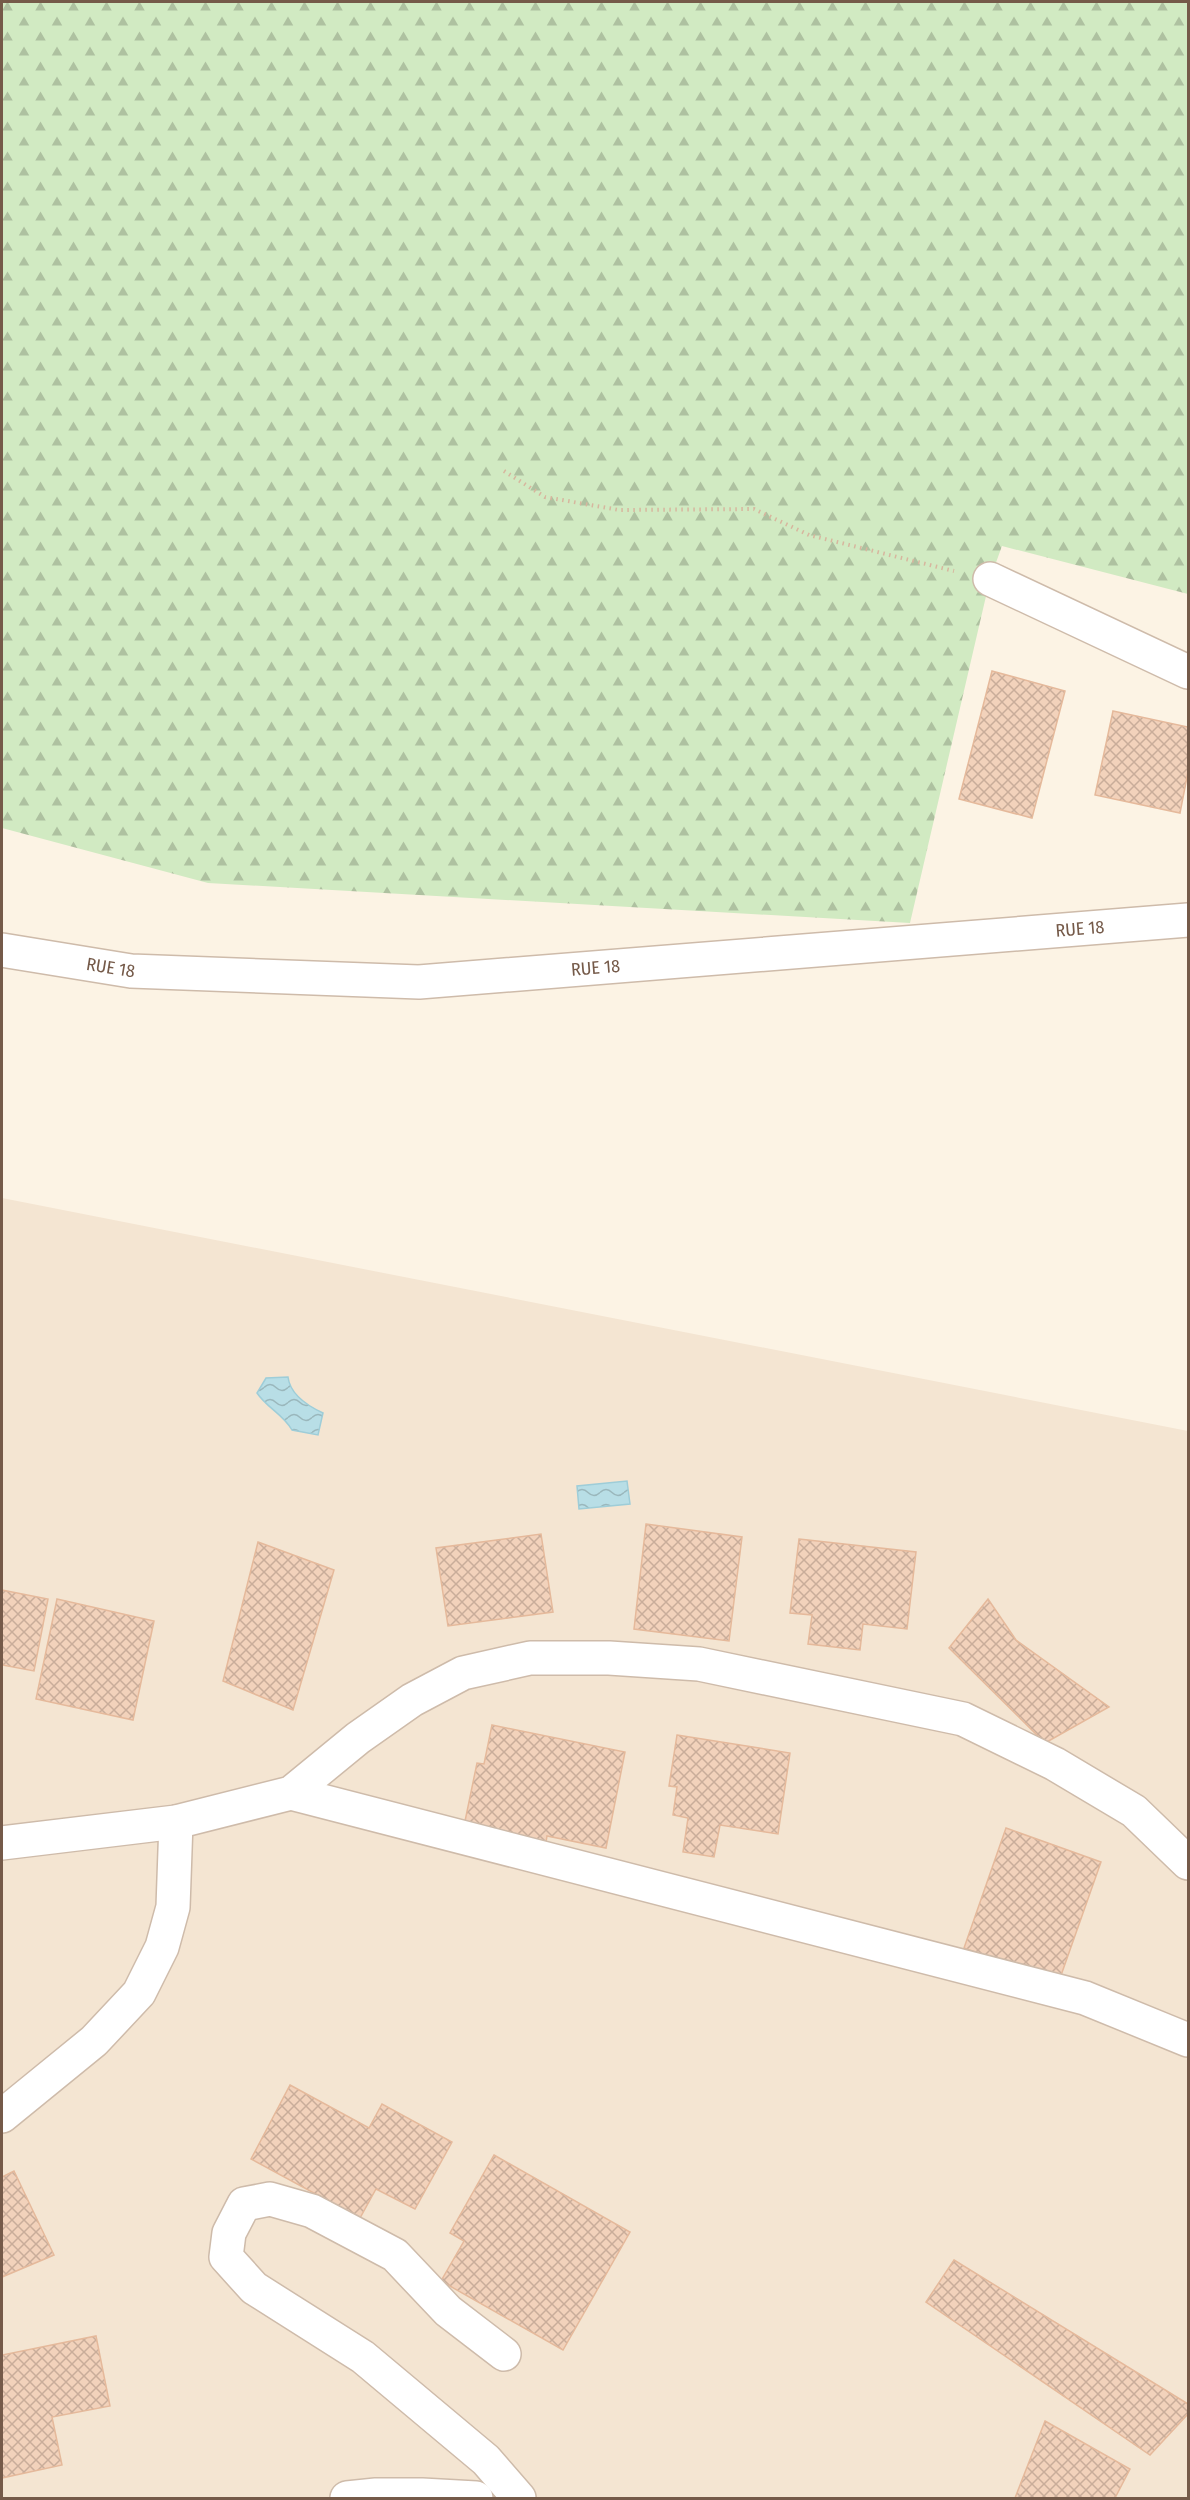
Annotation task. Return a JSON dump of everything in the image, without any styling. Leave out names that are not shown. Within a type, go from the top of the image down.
[{"type":"street","points":[[990,579],[1188,672]]},
{"type":"street","name":"RUE 18","points":[[2,950],[131,970],[419,982],[1188,920]]},
{"type":"street","points":[[1121,925],[1188,944]]},
{"type":"street","points":[[2,1843],[176,1822],[291,1793],[358,1738],[412,1700],[463,1673],[530,1658],[609,1658],[699,1664],[963,1719],[1055,1764],[1134,1811],[1188,1863]]},
{"type":"street","points":[[291,1793],[1085,1998],[1188,2040]]},
{"type":"street","points":[[2,2116],[94,2041],[139,1993],[162,1947],[174,1907],[176,1822]]},
{"type":"street","points":[[504,2354],[448,2310],[395,2255],[312,2211],[270,2199],[244,2204],[229,2233],[226,2256],[254,2288],[363,2357],[486,2460],[519,2499]]},
{"type":"street","points":[[347,2499],[376,2494],[422,2494],[476,2499]]},
{"type":"path","points":[[504,471],[545,497],[618,510],[754,509],[809,535],[990,579]]},
{"type":"shaded area","points":[[2,1198],[1188,1431],[1188,2498],[2,2498]]},
{"type":"green space","points":[[2,2],[1188,2],[1188,594],[1002,546],[990,579],[910,923],[208,883],[2,828]]},
{"type":"water","points":[[288,1377],[296,1394],[311,1407],[323,1413],[318,1435],[292,1430],[257,1393],[266,1378]]},
{"type":"water","points":[[627,1481],[630,1504],[579,1509],[577,1486]]},
{"type":"building","points":[[992,671],[1065,691],[1032,818],[959,799]]},
{"type":"building","points":[[1113,711],[1188,727],[1188,772],[1180,813],[1095,795]]},
{"type":"building","points":[[646,1524],[742,1537],[729,1641],[634,1629]]},
{"type":"building","points":[[541,1534],[553,1612],[448,1626],[436,1548]]},
{"type":"building","points":[[799,1539],[916,1552],[907,1629],[863,1624],[860,1650],[808,1644],[812,1615],[790,1613]]},
{"type":"building","points":[[258,1542],[334,1570],[293,1710],[223,1681]]},
{"type":"building","points":[[2,1590],[48,1599],[34,1671],[2,1665]]},
{"type":"building","points":[[57,1599],[154,1621],[133,1720],[36,1699]]},
{"type":"building","points":[[988,1599],[1016,1640],[1109,1707],[1045,1743],[949,1648]]},
{"type":"building","points":[[492,1725],[625,1752],[606,1848],[547,1836],[546,1842],[464,1826],[477,1763],[484,1764]]},
{"type":"building","points":[[677,1735],[790,1753],[778,1834],[720,1825],[714,1857],[683,1852],[688,1818],[673,1815],[677,1787],[669,1786]]},
{"type":"building","points":[[1006,1828],[1101,1862],[1059,1981],[964,1948]]},
{"type":"building","points":[[290,2085],[369,2128],[382,2104],[452,2142],[415,2209],[376,2189],[360,2218],[251,2159]]},
{"type":"building","points":[[494,2155],[630,2232],[563,2350],[441,2281],[464,2241],[450,2233]]},
{"type":"building","points":[[14,2171],[54,2255],[2,2277],[2,2177]]},
{"type":"building","points":[[954,2260],[1188,2404],[1188,2414],[1150,2455],[926,2302]]},
{"type":"building","points":[[96,2336],[110,2406],[52,2417],[62,2465],[2,2478],[2,2355]]},
{"type":"building","points":[[1045,2421],[1130,2469],[1115,2498],[1015,2498]]}]
